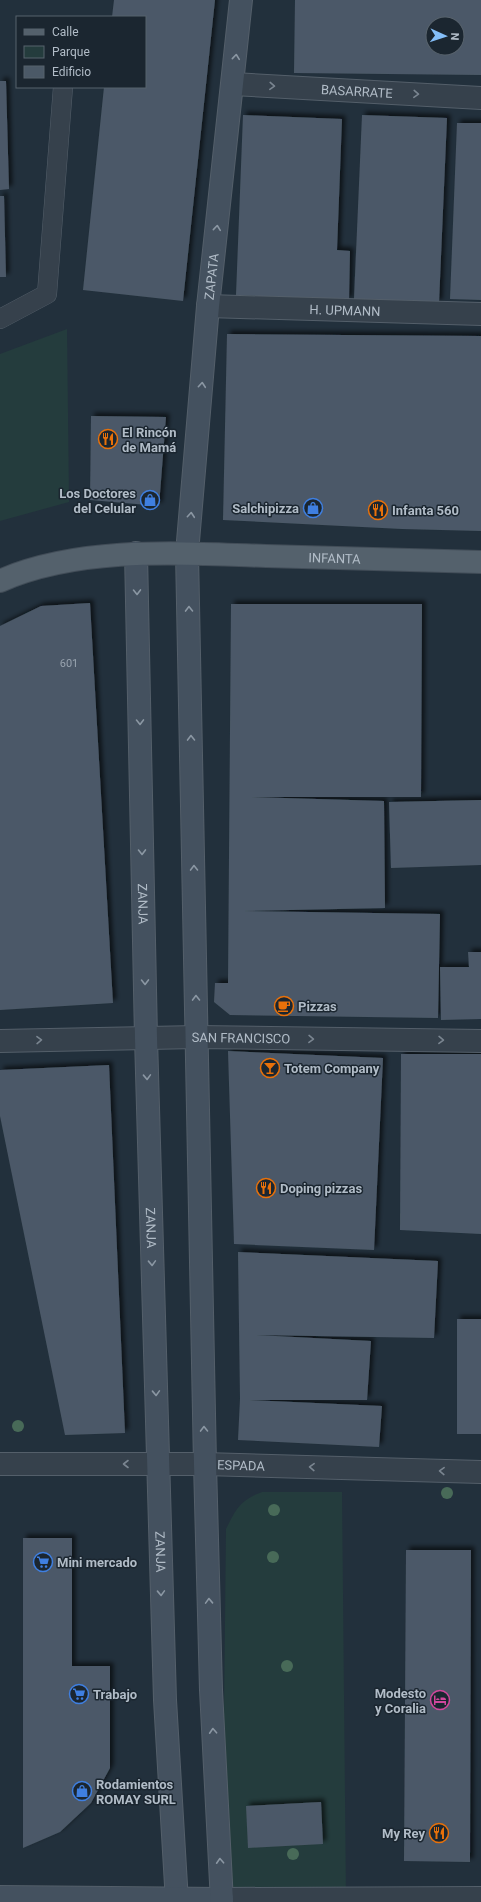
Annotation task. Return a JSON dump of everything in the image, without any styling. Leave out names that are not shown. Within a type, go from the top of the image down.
[{"type":"main road","name":"ZAPATA","points":[[187,553],[208,306],[242,0]]},
{"type":"main road","name":"INFANTA","points":[[136,553],[187,553],[481,562]]},
{"type":"main road","points":[[0,581],[14,575],[60,563],[136,553]]},
{"type":"main road","name":"ZANJA","points":[[136,553],[146,1038],[165,1700],[177,1901]]},
{"type":"main road","points":[[0,1897],[222,1901],[211,1690],[205,1464],[187,553]]},
{"type":"street","name":"BASARRATE","points":[[233,84],[481,98]]},
{"type":"street","name":"H. UPMANN","points":[[208,306],[481,314]]},
{"type":"street","name":"SAN FRANCISCO","points":[[0,1041],[197,1037],[481,1041]]},
{"type":"street","name":"ESPADA","points":[[0,1464],[205,1464],[481,1472]]},
{"type":"street","points":[[222,1901],[481,1898]]},
{"type":"lane","points":[[0,319],[47,294],[63,88]]},
{"type":"green space","points":[[67,329],[69,502],[0,521],[0,354]]},
{"type":"green space","points":[[262,1492],[342,1492],[346,1898],[222,1899],[226,1529],[240,1506],[248,1498]]},
{"type":"building","points":[[114,0],[215,0],[183,301],[83,290],[104,88],[146,88],[146,16],[112,16]]},
{"type":"building","points":[[295,0],[481,0],[481,75],[294,73]]},
{"type":"building","points":[[0,81],[6,81],[9,189],[0,190]]},
{"type":"building","points":[[243,115],[342,119],[337,250],[350,251],[349,300],[236,295]]},
{"type":"building","points":[[362,115],[447,118],[439,303],[354,299]]},
{"type":"building","points":[[457,123],[481,123],[481,300],[450,299]]},
{"type":"building","points":[[0,196],[4,196],[6,277],[0,277]]},
{"type":"building","points":[[227,334],[481,336],[481,531],[402,529],[223,520]]},
{"type":"building","points":[[91,416],[166,417],[159,506],[90,500]]},
{"type":"building","points":[[90,603],[113,1003],[0,1010],[0,626],[41,606]]},
{"type":"building","points":[[231,604],[422,604],[421,797],[251,797],[384,801],[385,908],[243,911],[440,914],[438,1018],[230,1015],[214,1002],[215,983],[228,983]]},
{"type":"building","points":[[481,800],[481,865],[391,868],[389,802]]},
{"type":"building","points":[[468,952],[481,952],[481,1019],[441,1020],[440,967],[469,967]]},
{"type":"building","points":[[228,1051],[383,1058],[374,1250],[234,1244]]},
{"type":"building","points":[[401,1054],[481,1054],[481,1234],[400,1230]]},
{"type":"building","points":[[109,1065],[125,1433],[65,1435],[0,1116],[0,1070]]},
{"type":"building","points":[[238,1252],[438,1261],[434,1338],[256,1335],[371,1341],[367,1400],[249,1400],[382,1406],[379,1447],[238,1440],[240,1399]]},
{"type":"building","points":[[457,1319],[481,1319],[481,1434],[457,1434]]},
{"type":"building","points":[[23,1538],[72,1538],[72,1666],[110,1666],[110,1768],[91,1803],[60,1832],[23,1848]]},
{"type":"building","points":[[406,1550],[471,1550],[470,1862],[404,1861]]},
{"type":"building","points":[[321,1802],[323,1844],[248,1848],[246,1806]]},
{"type":"place","name":"El Rincón de Mamá","points":[[108,439]]},
{"type":"place","name":"Los Doctores del Celular","points":[[150,500]]},
{"type":"place","name":"Salchipizza","points":[[313,508]]},
{"type":"place","name":"Infanta 560","points":[[378,510]]},
{"type":"place","name":"Pizzas","points":[[284,1006]]},
{"type":"place","name":"Totem Company","points":[[270,1068]]},
{"type":"place","name":"Doping pizzas","points":[[266,1188]]},
{"type":"place","name":"Mini mercado","points":[[43,1562]]},
{"type":"place","name":"Trabajo","points":[[79,1694]]},
{"type":"place","name":"Modesto y Coralia","points":[[440,1700]]},
{"type":"place","name":"Rodamientos ROMAY SURL","points":[[82,1791]]},
{"type":"place","name":"My Rey","points":[[439,1833]]}]
